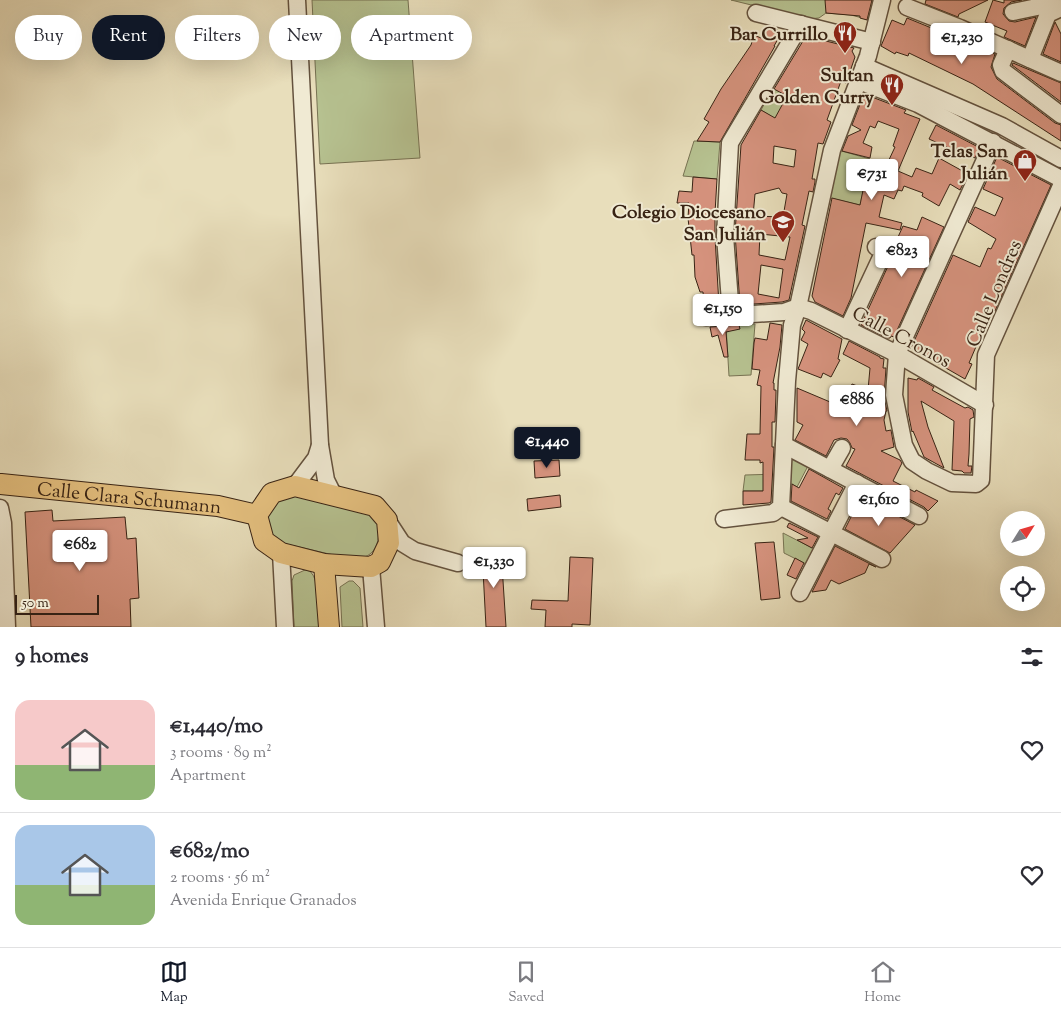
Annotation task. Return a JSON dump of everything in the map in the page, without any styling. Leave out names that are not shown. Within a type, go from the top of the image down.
[{"type":"main road","name":"Calle Clara Schumann","points":[[0,483],[218,506],[257,515]]},
{"type":"main road","points":[[295,486],[334,496],[375,506],[387,520],[389,543],[375,565],[324,564],[281,553],[264,541],[257,515],[272,493],[295,486]]},
{"type":"main road","points":[[324,564],[329,627]]},
{"type":"street","points":[[297,0],[320,446],[326,480],[334,496]]},
{"type":"street","points":[[781,507],[787,381],[792,324],[798,307],[832,150],[862,73],[881,7],[913,4],[1061,73]]},
{"type":"street","points":[[1013,12],[1042,6],[1059,8]]},
{"type":"street","points":[[1030,59],[1048,14],[1059,8]]},
{"type":"street","points":[[756,13],[872,42]]},
{"type":"street","points":[[731,315],[725,236],[730,144],[801,24]]},
{"type":"street","points":[[1008,49],[1001,65],[1003,71],[1061,115]]},
{"type":"street","points":[[862,73],[1061,179]]},
{"type":"street","points":[[862,73],[1002,126],[1061,160]]},
{"type":"street","points":[[897,354],[993,142]]},
{"type":"street","name":"Calle Londres","points":[[897,354],[894,395],[904,445],[912,461],[926,471],[952,483],[976,484],[981,480],[986,355],[1061,186]]},
{"type":"street","points":[[847,330],[884,250],[876,247]]},
{"type":"street","points":[[706,317],[784,312],[798,307]]},
{"type":"street","name":"Calle Cronos","points":[[798,307],[811,311],[897,354],[985,405]]},
{"type":"street","points":[[784,445],[919,516]]},
{"type":"street","points":[[295,486],[316,458],[320,446]]},
{"type":"street","points":[[830,469],[842,448]]},
{"type":"street","points":[[800,593],[857,484]]},
{"type":"street","points":[[724,519],[773,513],[781,507]]},
{"type":"street","points":[[781,507],[882,559]]},
{"type":"street","points":[[0,508],[3,523],[7,627]]},
{"type":"street","points":[[387,520],[402,543],[415,551],[458,563]]},
{"type":"street","points":[[376,627],[375,565],[399,554],[415,551]]},
{"type":"street","points":[[281,553],[285,627]]},
{"type":"green space","points":[[312,0],[408,0],[409,15],[351,15],[351,60],[413,60],[420,158],[320,164],[315,60],[341,60],[341,15],[313,15]]},
{"type":"green space","points":[[731,0],[874,0],[870,20],[851,15],[826,13],[819,18],[808,19]]},
{"type":"green space","points":[[773,88],[795,101],[782,123],[761,110]]},
{"type":"green space","points":[[694,141],[720,142],[717,179],[683,176]]},
{"type":"green space","points":[[838,150],[870,159],[860,205],[826,197]]},
{"type":"green space","points":[[755,324],[751,375],[729,376],[726,326]]},
{"type":"green space","points":[[792,456],[809,464],[797,487],[790,483]]},
{"type":"green space","points":[[778,474],[778,491],[743,491],[745,475]]},
{"type":"green space","points":[[290,494],[366,510],[378,524],[378,538],[375,548],[368,556],[355,560],[282,543],[270,530],[268,516],[275,503]]},
{"type":"green space","points":[[783,533],[818,551],[810,566],[784,553]]},
{"type":"green space","points":[[305,570],[310,571],[316,582],[319,627],[294,627],[292,581],[294,575]]},
{"type":"green space","points":[[349,581],[353,581],[360,588],[363,627],[342,627],[340,587]]},
{"type":"building","points":[[825,0],[872,0],[867,20],[860,18],[860,16],[826,13]]},
{"type":"building","points":[[926,0],[988,0],[959,14],[958,17],[925,4]]},
{"type":"building","points":[[993,0],[1004,3],[1004,0],[1022,0],[1011,2],[1004,8],[1003,14],[1009,21],[1015,22],[1036,17],[1025,46],[1004,37],[1007,31],[985,22]]},
{"type":"building","points":[[907,18],[995,54],[991,67],[997,79],[1055,123],[1061,125],[1061,141],[973,84],[909,53],[908,56],[896,52],[895,54],[881,46],[892,20],[904,25]]},
{"type":"building","points":[[1055,22],[1061,34],[1061,62],[1043,54]]},
{"type":"building","points":[[768,26],[782,32],[720,142],[697,141],[709,122],[704,119],[721,89],[751,45],[754,35],[761,38]]},
{"type":"building","points":[[806,36],[854,48],[852,51],[855,57],[846,83],[841,81],[827,120],[831,122],[823,144],[818,143],[812,179],[815,179],[815,182],[813,192],[809,191],[802,225],[805,226],[789,300],[740,305],[735,233],[741,145],[761,110],[775,118],[787,96],[774,89]],"holes":[[[774,146],[796,150],[794,167],[773,163]],[[779,188],[782,193],[787,194],[783,217],[753,216],[755,194]],[[760,234],[790,237],[785,260],[759,255]],[[761,265],[783,269],[779,298],[758,294]]]},
{"type":"building","points":[[1013,63],[1061,83],[1061,102],[1012,65]]},
{"type":"building","points":[[864,94],[906,110],[904,113],[920,119],[898,171],[912,177],[916,168],[932,174],[939,158],[968,174],[960,190],[950,184],[939,206],[922,196],[923,193],[904,186],[902,191],[898,190],[894,199],[884,195],[879,217],[902,223],[900,230],[866,223],[851,298],[843,316],[815,302],[812,296],[832,198],[860,205],[869,161],[887,164],[895,147],[893,146],[899,129],[878,121],[875,128],[870,126],[863,143],[872,147],[870,158],[842,151],[848,136],[861,130],[852,125]]},
{"type":"building","points":[[936,125],[980,148],[975,158],[952,146],[951,149],[929,139]]},
{"type":"building","points":[[997,157],[1051,185],[995,311],[993,310],[987,321],[969,363],[972,364],[965,379],[911,348],[953,255],[980,267],[988,248],[991,249],[996,239],[968,222],[975,207],[995,216],[1003,198],[983,189]]},
{"type":"building","points":[[693,177],[717,179],[715,237],[719,305],[704,306],[703,292],[700,292],[695,277],[694,255],[692,255],[688,218],[689,203],[677,203],[679,191],[692,192]]},
{"type":"building","points":[[922,217],[944,227],[894,337],[887,338],[861,325],[894,253],[894,246],[903,226],[917,230]]},
{"type":"building","points":[[806,320],[842,339],[838,359],[840,360],[831,377],[823,373],[821,378],[798,369],[808,344],[801,340],[805,332],[802,329]]},
{"type":"building","points":[[770,323],[782,325],[773,383],[776,393],[775,422],[772,422],[772,447],[774,447],[771,502],[743,505],[743,491],[763,491],[763,462],[760,463],[760,460],[745,460],[747,434],[760,434],[761,386],[757,385],[760,370],[752,369],[754,343],[755,338],[767,340]]},
{"type":"building","points":[[739,325],[740,329],[726,332],[728,357],[724,357],[718,335],[712,337],[710,327]]},
{"type":"building","points":[[849,341],[884,359],[883,368],[886,368],[884,397],[887,411],[884,420],[886,431],[891,430],[894,447],[881,451],[900,460],[902,463],[893,481],[938,501],[928,511],[924,507],[846,466],[855,449],[852,448],[847,439],[834,440],[826,456],[795,440],[803,425],[797,422],[797,388],[842,407],[852,384],[868,390],[870,368],[843,354]]},
{"type":"building","points":[[908,378],[917,380],[918,378],[934,387],[932,390],[965,408],[968,407],[973,410],[974,417],[970,419],[968,466],[972,466],[971,473],[952,470],[954,421],[921,401],[928,427],[944,468],[924,457],[912,432],[908,412]]},
{"type":"building","points":[[559,460],[560,476],[535,478],[534,461]]},
{"type":"building","points":[[809,469],[843,488],[839,495],[836,493],[828,509],[831,511],[827,519],[791,501],[792,484],[799,488]]},
{"type":"building","points":[[560,495],[561,507],[528,511],[527,499]]},
{"type":"building","points":[[861,497],[868,500],[863,511],[878,518],[883,508],[915,525],[890,553],[845,529]]},
{"type":"building","points":[[52,510],[53,521],[125,517],[127,539],[136,538],[139,598],[130,599],[131,627],[31,627],[25,512]]},
{"type":"building","points":[[789,523],[818,537],[812,548],[797,540],[808,538],[787,527]]},
{"type":"building","points":[[774,542],[780,598],[761,600],[755,543]]},
{"type":"building","points":[[835,546],[876,567],[869,564],[865,573],[839,584],[831,580],[826,590],[812,592]]},
{"type":"building","points":[[501,550],[506,627],[486,627],[482,551]]},
{"type":"building","points":[[570,557],[593,558],[590,625],[572,624],[572,627],[545,627],[546,610],[531,609],[532,600],[568,601]]},
{"type":"building","points":[[795,558],[804,563],[796,579],[787,575]]},
{"type":"place","name":"Bar Currillo","points":[[845,54]]},
{"type":"place","name":"Sultan Golden Curry","points":[[892,106]]},
{"type":"place","name":"Telas San Julián","points":[[1025,182]]},
{"type":"place","name":"Colegio Diocesano San Julián","points":[[783,243]]}]
